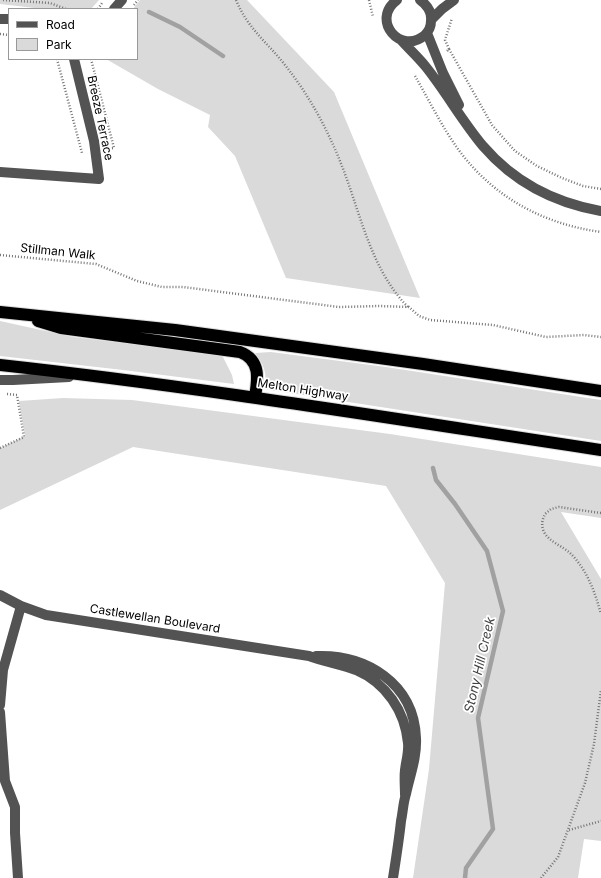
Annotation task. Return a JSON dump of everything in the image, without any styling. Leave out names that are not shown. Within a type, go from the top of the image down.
[{"type":"highway","points":[[2,312],[175,330],[423,364],[601,391]]},
{"type":"highway","points":[[2,312],[61,328],[246,354],[255,364],[257,378],[255,397]]},
{"type":"highway","name":"Melton Highway","points":[[0,365],[93,375],[255,397],[601,450]]},
{"type":"street","points":[[115,8],[122,0]]},
{"type":"street","points":[[384,0],[387,24],[390,30],[394,36],[408,42],[422,37],[427,33],[432,19],[454,0]]},
{"type":"street","points":[[386,17],[392,5],[397,0]]},
{"type":"street","points":[[422,0],[427,6],[432,19]]},
{"type":"street","points":[[427,33],[473,132]]},
{"type":"street","points":[[401,40],[427,68],[473,132],[499,163],[514,176],[553,198],[582,208],[601,211]]},
{"type":"street","name":"Breeze Terrace","points":[[0,172],[99,179],[94,141],[74,60]]},
{"type":"street","points":[[0,380],[93,375]]},
{"type":"street","name":"Castlewellan Boulevard","points":[[0,595],[21,606],[46,615],[309,656],[356,670],[381,686],[391,697],[403,717],[408,744],[405,772],[405,795],[393,878]]},
{"type":"street","points":[[0,705],[3,670],[21,606]]},
{"type":"street","points":[[0,712],[5,781],[15,807],[18,878]]},
{"type":"path","points":[[3,0],[50,4],[63,8]]},
{"type":"path","points":[[236,0],[239,8],[252,29],[286,65],[310,101],[327,131],[342,165],[360,218],[378,263],[391,286],[409,307],[419,316],[430,320],[494,325],[546,337],[584,335],[601,337]]},
{"type":"path","points":[[452,15],[445,40],[492,125],[515,151],[536,166],[583,186],[601,189]]},
{"type":"path","points":[[437,57],[449,49]]},
{"type":"path","points":[[57,60],[82,154]]},
{"type":"path","name":"Stillman Walk","points":[[0,255],[96,264],[136,281],[162,287],[183,287],[339,307],[409,307]]},
{"type":"path","points":[[0,448],[24,437],[17,395],[6,394]]},
{"type":"path","points":[[601,513],[555,507],[545,514],[542,526],[547,536],[570,552],[582,568],[590,582],[601,614]]},
{"type":"path","points":[[541,878],[558,857],[585,783],[590,764],[601,690]]},
{"type":"path","points":[[568,830],[601,821]]},
{"type":"green space","points":[[0,0],[99,0],[92,8],[34,8],[0,4]]},
{"type":"green space","points":[[140,0],[247,0],[334,92],[420,298],[286,278],[235,156],[208,127],[210,115],[158,89],[108,60],[138,60],[138,8],[134,8]]},
{"type":"green space","points":[[0,321],[73,337],[222,355],[232,375],[234,384],[0,356]]},
{"type":"green space","points":[[271,352],[386,367],[601,400],[601,441],[264,389],[266,379],[264,370],[261,361],[255,353]]},
{"type":"green space","points":[[63,398],[132,400],[390,434],[601,467],[601,518],[561,512],[601,579],[601,841],[584,839],[578,878],[413,878],[429,769],[445,583],[386,486],[133,447],[0,510],[0,448],[25,436],[19,401]]},
{"type":"waterway","name":"Stony Hill Creek","points":[[149,12],[180,27],[223,56]]},
{"type":"waterway","name":"Stony Hill Creek","points":[[433,468],[436,480],[455,504],[487,551],[503,611],[478,718],[493,829],[466,868],[465,878]]}]
